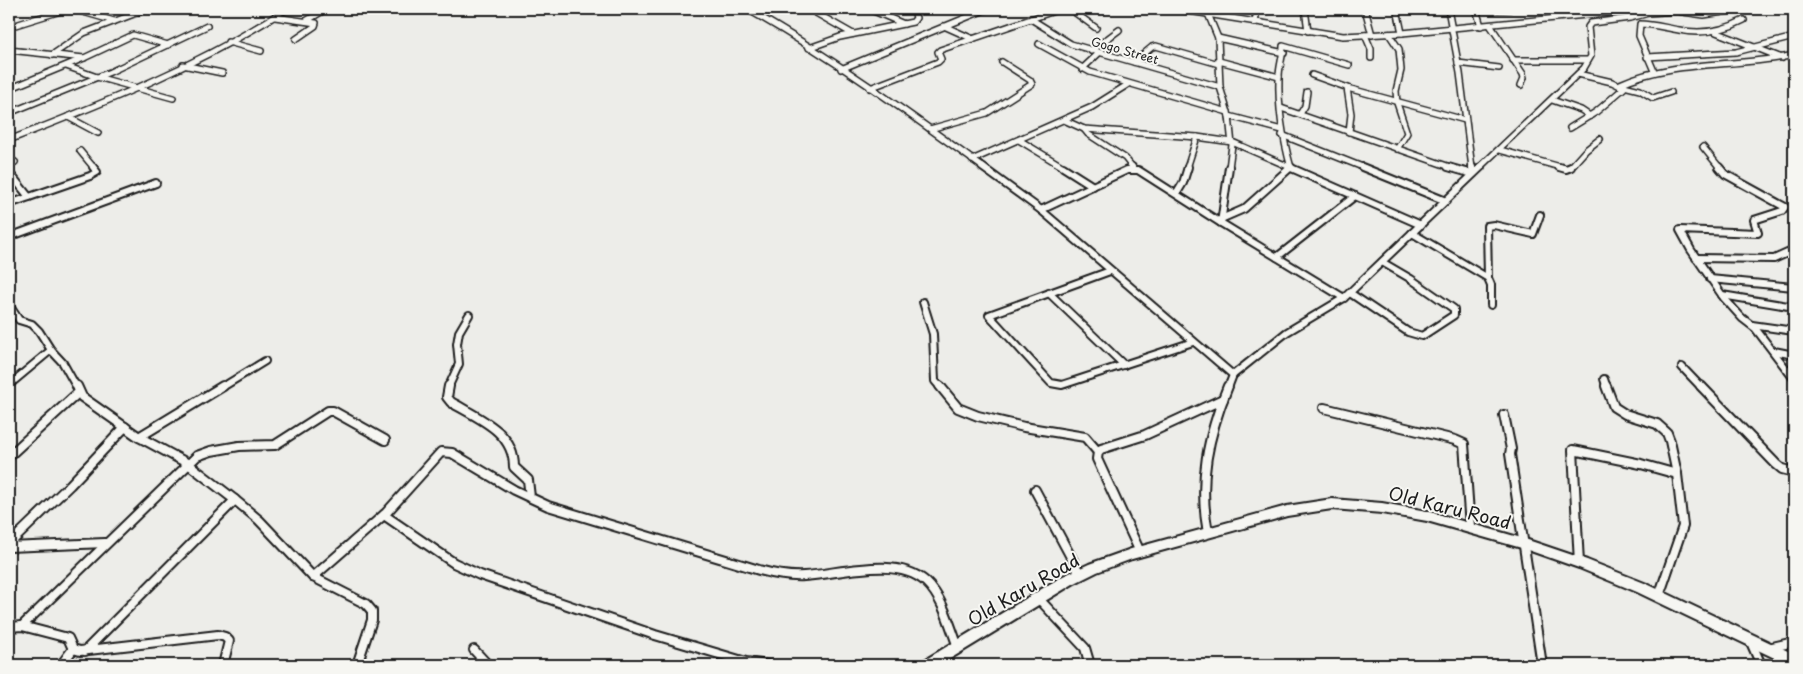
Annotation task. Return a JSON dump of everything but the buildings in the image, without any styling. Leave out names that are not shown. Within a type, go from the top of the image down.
[{"type":"main road","name":"Old Karu Road","points":[[928,665],[1080,574],[1140,552],[1208,533],[1304,508],[1332,504],[1382,508],[1427,516],[1525,544],[1579,563],[1659,596],[1794,661]]},
{"type":"street","points":[[9,27],[67,9]]},
{"type":"street","points":[[73,9],[114,21]]},
{"type":"street","points":[[52,55],[84,33],[147,9]]},
{"type":"street","points":[[9,140],[68,117],[183,65],[286,9]]},
{"type":"street","points":[[306,21],[326,9]]},
{"type":"street","points":[[748,9],[786,31],[930,129],[1041,210],[1110,272],[1233,375]]},
{"type":"street","points":[[809,9],[853,34]]},
{"type":"street","points":[[869,9],[904,24]]},
{"type":"street","points":[[810,48],[853,34],[915,20],[914,9]]},
{"type":"street","points":[[973,9],[984,10]]},
{"type":"street","points":[[870,88],[938,62],[941,59],[938,52],[940,50],[1060,9]]},
{"type":"street","points":[[1070,9],[1096,28]]},
{"type":"street","points":[[1176,9],[1207,11]]},
{"type":"street","points":[[1198,9],[1255,23],[1343,36],[1402,33],[1617,12]]},
{"type":"street","points":[[1255,23],[1257,9]]},
{"type":"street","points":[[1305,9],[1308,31]]},
{"type":"street","points":[[1365,9],[1372,34]]},
{"type":"street","points":[[1398,9],[1402,33]]},
{"type":"street","points":[[1448,9],[1458,63],[1473,174]]},
{"type":"street","points":[[1481,26],[1476,10],[1509,9]]},
{"type":"street","points":[[1208,533],[1203,512],[1203,486],[1215,418],[1233,375],[1287,332],[1347,295],[1552,100],[1557,92],[1578,74],[1588,60],[1591,50],[1588,26],[1591,23],[1630,18],[1652,11],[1676,11],[1711,15],[1742,9]]},
{"type":"street","points":[[841,69],[984,10]]},
{"type":"street","points":[[1207,11],[1218,38],[1220,87],[1229,114],[1232,142],[1221,221]]},
{"type":"street","points":[[274,17],[316,24],[296,39]]},
{"type":"street","name":"Gogo Street","points":[[1030,19],[1068,44],[1220,87]]},
{"type":"street","points":[[1654,72],[1639,36],[1640,24],[1688,32],[1716,32],[1727,29],[1744,20]]},
{"type":"street","points":[[1490,25],[1523,74],[1524,78],[1521,85]]},
{"type":"street","points":[[9,113],[98,77],[207,26]]},
{"type":"street","points":[[944,26],[974,39]]},
{"type":"street","points":[[1091,51],[1119,30]]},
{"type":"street","points":[[1716,32],[1782,58]]},
{"type":"street","points":[[9,89],[66,66],[135,34],[168,45]]},
{"type":"street","points":[[1389,34],[1399,50],[1401,70],[1396,91],[1397,103],[1407,133],[1397,149]]},
{"type":"street","points":[[1366,35],[1371,49],[1371,58]]},
{"type":"street","points":[[1647,57],[1726,53],[1756,48],[1794,37]]},
{"type":"street","points":[[1218,38],[1284,53]]},
{"type":"street","points":[[228,42],[261,51]]},
{"type":"street","points":[[1039,44],[1082,69],[1127,85],[1229,114],[1282,133],[1446,201]]},
{"type":"street","points":[[1134,62],[1152,47],[1156,46],[1279,77]]},
{"type":"street","points":[[1291,168],[1282,133],[1279,77],[1284,53],[1283,46],[1349,65]]},
{"type":"street","points":[[9,50],[84,58]]},
{"type":"street","points":[[9,57],[22,51]]},
{"type":"street","points":[[1082,69],[1099,53]]},
{"type":"street","points":[[1620,84],[1636,76],[1687,66],[1753,63],[1794,55]]},
{"type":"street","points":[[1513,60],[1588,60]]},
{"type":"street","points":[[930,129],[987,114],[1032,84],[1030,80],[1002,62]]},
{"type":"street","points":[[1458,63],[1499,68]]},
{"type":"street","points":[[183,65],[222,73]]},
{"type":"street","points":[[66,66],[134,88],[173,98]]},
{"type":"street","points":[[1578,74],[1640,90],[1653,98],[1671,92]]},
{"type":"street","points":[[1312,75],[1397,103],[1465,120]]},
{"type":"street","points":[[1570,128],[1590,116],[1623,90],[1624,88],[1620,84]]},
{"type":"street","points":[[972,160],[1092,107],[1127,85]]},
{"type":"street","points":[[1347,88],[1352,114],[1349,132]]},
{"type":"street","points":[[1300,114],[1305,106],[1306,92]]},
{"type":"street","points":[[1552,100],[1581,110],[1590,116]]},
{"type":"street","points":[[1281,108],[1434,163],[1473,174]]},
{"type":"street","points":[[68,117],[98,133]]},
{"type":"street","points":[[1064,120],[1084,129],[1197,136],[1232,142],[1421,225]]},
{"type":"street","points":[[1084,129],[1088,134],[1125,158],[1133,169]]},
{"type":"street","points":[[1177,194],[1183,183],[1197,136]]},
{"type":"street","points":[[1500,150],[1566,169],[1600,139]]},
{"type":"street","points":[[1019,140],[1093,186]]},
{"type":"street","points":[[1703,147],[1725,174],[1785,208],[1782,211],[1754,220],[1758,232],[1680,230],[1710,279],[1742,318],[1752,325],[1794,378]]},
{"type":"street","points":[[9,204],[97,172],[80,152]]},
{"type":"street","points":[[1221,221],[1244,209],[1291,168]]},
{"type":"street","points":[[1041,210],[1127,170],[1138,170],[1277,257],[1347,295],[1408,332],[1422,336],[1454,315],[1454,309],[1412,278],[1382,262]]},
{"type":"street","points":[[13,177],[29,197]]},
{"type":"street","points":[[9,237],[156,183]]},
{"type":"street","points":[[1277,257],[1354,196]]},
{"type":"street","points":[[1491,305],[1491,285],[1488,278],[1487,226],[1494,225],[1533,234],[1540,215]]},
{"type":"street","points":[[1412,233],[1488,278]]},
{"type":"street","points":[[1696,258],[1774,259],[1779,258],[1786,251],[1794,250]]},
{"type":"street","points":[[1110,272],[989,314],[1051,383],[1062,385],[1194,342]]},
{"type":"street","points":[[1710,279],[1794,287]]},
{"type":"street","points":[[1049,293],[1124,365]]},
{"type":"street","points":[[1722,294],[1794,307]]},
{"type":"street","points":[[923,302],[933,334],[935,381],[958,408],[972,414],[1015,425],[1085,437],[1098,452]]},
{"type":"street","points":[[9,305],[19,320],[32,324],[39,331],[62,363],[82,397],[139,437],[188,463],[259,520],[313,577],[362,601],[372,611],[372,620],[357,665]]},
{"type":"street","points":[[469,315],[460,328],[457,342],[459,362],[457,372],[448,386],[447,397],[451,402],[496,431],[510,444],[514,454],[514,466],[529,481],[530,497]]},
{"type":"street","points":[[1752,325],[1794,331]]},
{"type":"street","points":[[9,385],[51,350]]},
{"type":"street","points":[[1774,351],[1794,355]]},
{"type":"street","points":[[139,437],[265,362]]},
{"type":"street","points":[[1682,367],[1771,460],[1782,469],[1794,472]]},
{"type":"street","points":[[1604,379],[1610,402],[1614,407],[1625,414],[1657,424],[1667,433],[1677,474],[1683,526],[1659,596]]},
{"type":"street","points":[[9,456],[79,392]]},
{"type":"street","points":[[1140,552],[1097,459],[1098,452],[1101,449],[1145,435],[1223,399]]},
{"type":"street","points":[[1324,408],[1455,440],[1464,444],[1470,527]]},
{"type":"street","points":[[22,626],[105,543],[197,456],[211,451],[239,446],[275,445],[328,411],[333,411],[385,440]]},
{"type":"street","points":[[1504,414],[1542,665]]},
{"type":"street","points":[[9,545],[125,427]]},
{"type":"street","points":[[1579,563],[1573,450],[1641,464],[1677,474]]},
{"type":"street","points":[[313,577],[356,542],[384,515],[441,452],[452,453],[465,462],[548,506],[781,576],[889,568],[906,570],[916,574],[927,583],[943,610],[958,647]]},
{"type":"street","points":[[1035,490],[1080,574]]},
{"type":"street","points":[[85,651],[236,500]]},
{"type":"street","points":[[384,515],[454,563],[480,575],[655,635],[746,662],[768,665]]},
{"type":"street","points":[[9,545],[105,543]]},
{"type":"street","points":[[1039,599],[1085,648],[1090,665]]},
{"type":"street","points":[[9,627],[22,626],[68,638],[73,648],[85,651],[218,635],[225,637],[229,641],[223,665]]},
{"type":"street","points":[[1750,640],[1761,665]]},
{"type":"street","points":[[1767,648],[1794,642]]},
{"type":"street","points":[[61,665],[73,648]]},
{"type":"street","points":[[474,650],[488,665]]}]
